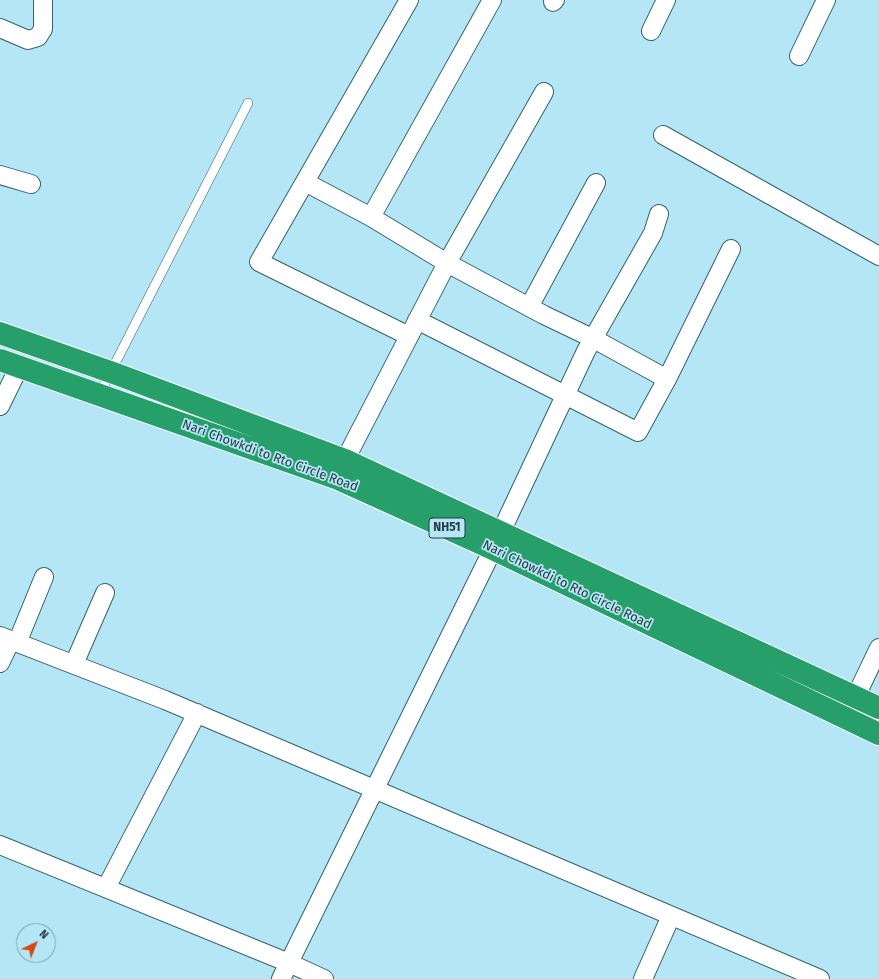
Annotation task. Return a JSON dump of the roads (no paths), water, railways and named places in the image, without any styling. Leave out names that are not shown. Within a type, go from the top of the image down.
[{"type":"highway","name":"NH51","points":[[0,333],[110,372],[345,460],[497,541],[879,708]]},
{"type":"highway","name":"Nari Chowkdi to Rto Circle Road","points":[[9,363],[336,478],[497,541],[845,719],[879,734]]},
{"type":"street","points":[[0,28],[28,40],[38,37],[43,29],[43,0]]},
{"type":"street","points":[[409,0],[259,262],[409,336]]},
{"type":"street","points":[[371,217],[492,0]]},
{"type":"street","points":[[651,31],[666,0]]},
{"type":"street","points":[[799,56],[826,0]]},
{"type":"street","points":[[345,460],[447,263],[544,92]]},
{"type":"street","points":[[663,135],[879,256]]},
{"type":"street","points":[[0,175],[31,184]]},
{"type":"street","points":[[305,182],[371,217],[447,263],[529,307],[594,339],[667,379]]},
{"type":"street","points":[[529,307],[596,183]]},
{"type":"street","points":[[285,971],[497,541],[565,396],[594,339],[653,233],[659,214]]},
{"type":"street","points":[[418,320],[638,432],[667,379],[731,249]]},
{"type":"street","points":[[0,406],[9,363]]},
{"type":"street","points":[[0,663],[9,640],[44,577]]},
{"type":"street","points":[[74,664],[105,593]]},
{"type":"street","points":[[9,640],[197,713],[820,979]]},
{"type":"street","points":[[845,719],[879,648]]},
{"type":"street","points":[[106,888],[197,713]]},
{"type":"street","points":[[0,845],[106,888],[285,971],[324,979]]},
{"type":"street","points":[[643,979],[671,916]]},
{"type":"lane","points":[[99,395],[248,103]]}]
